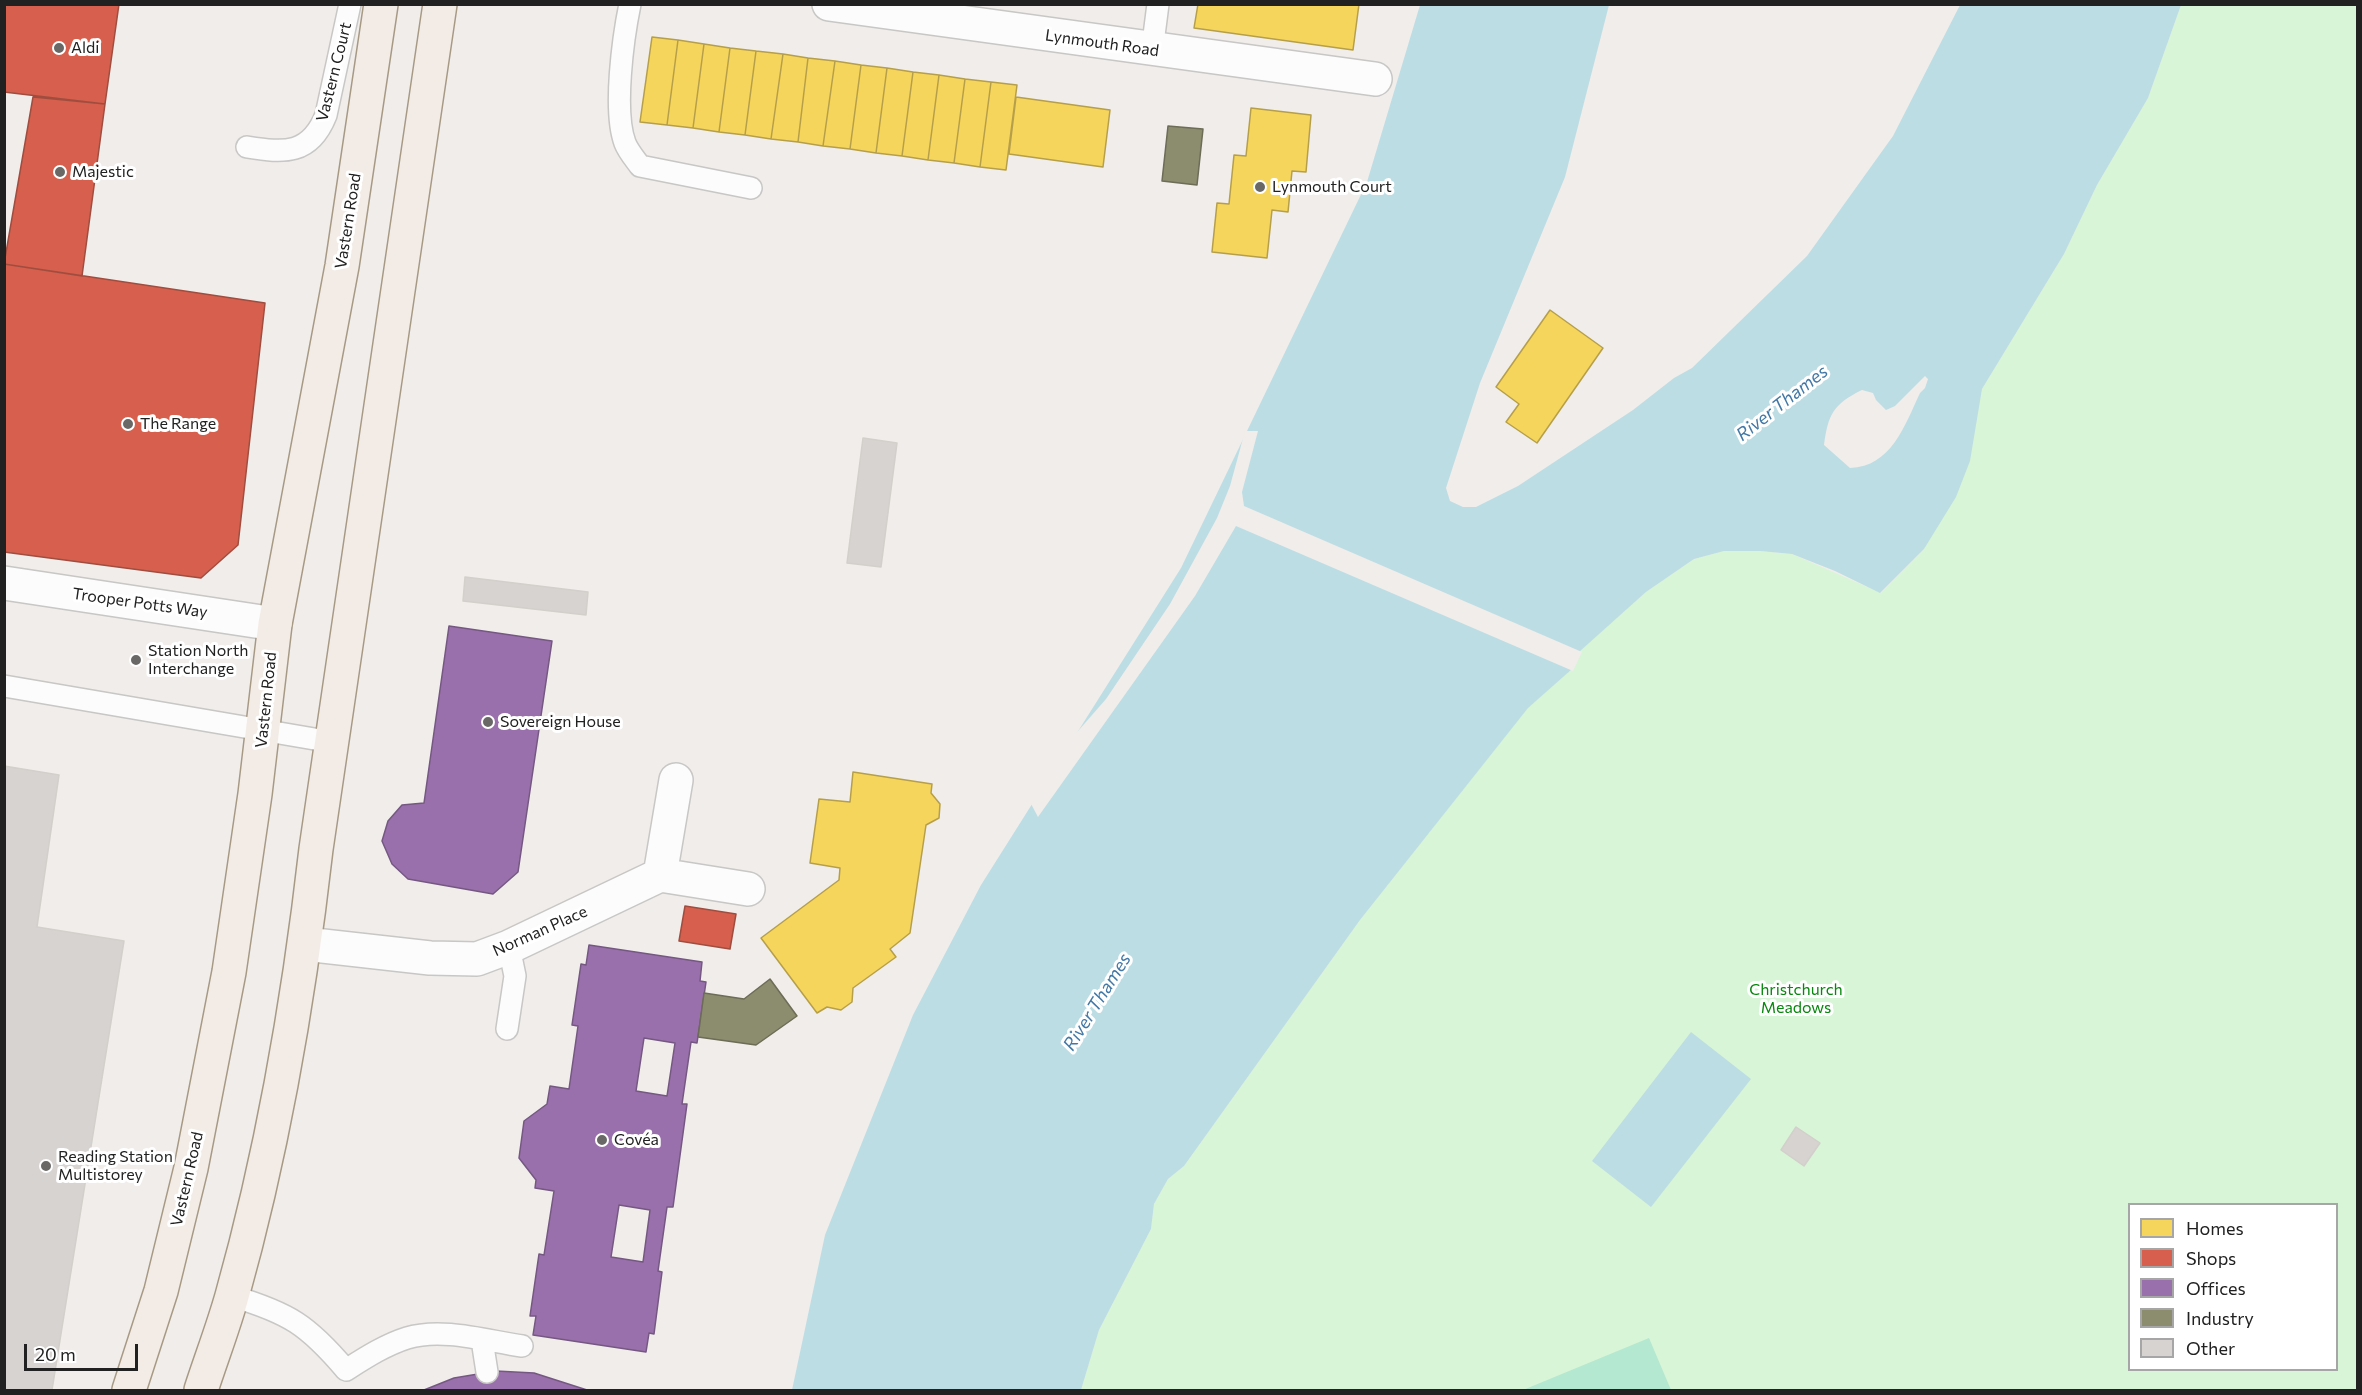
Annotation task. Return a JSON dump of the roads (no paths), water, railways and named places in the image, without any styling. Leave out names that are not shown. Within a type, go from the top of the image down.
[{"type":"main road","name":"Vastern Road","points":[[129,1390],[161,1291],[210,1076],[229,972],[263,732],[275,624],[342,266],[381,4]]},
{"type":"main road","points":[[201,1390],[232,1296],[271,1136],[305,944],[332,742],[440,4]]},
{"type":"street","name":"Lynmouth Road","points":[[829,4],[1152,51],[1376,79]]},
{"type":"street","name":"Trooper Potts Way","points":[[4,584],[275,624]]},
{"type":"street","points":[[676,780],[660,875],[748,889]]},
{"type":"street","name":"Norman Place","points":[[305,944],[430,958],[477,959],[509,947],[660,875]]},
{"type":"lane","name":"Vastern Court","points":[[247,147],[267,150],[297,149],[310,142],[319,132],[326,115],[350,4]]},
{"type":"lane","points":[[630,4],[624,35],[620,124],[625,145],[640,166],[751,188]]},
{"type":"lane","points":[[1152,51],[1158,4]]},
{"type":"lane","points":[[4,686],[169,712],[212,723],[332,742]]},
{"type":"lane","points":[[507,1029],[515,976],[509,947]]},
{"type":"lane","points":[[232,1296],[270,1308],[297,1321],[321,1341],[346,1370],[408,1337],[440,1334],[522,1346]]},
{"type":"lane","points":[[482,1340],[487,1372]]},
{"type":"water","name":"River Thames","points":[[1420,5],[1609,5],[1565,177],[1480,383],[1446,488],[1450,501],[1463,507],[1476,507],[1518,486],[1633,410],[1674,378],[1692,368],[1807,256],[1893,136],[1960,5],[2181,5],[2148,98],[2097,185],[2064,254],[1982,389],[1970,461],[1956,497],[1924,549],[1880,593],[1835,571],[1792,554],[1724,551],[1694,559],[1646,592],[1579,652],[1571,670],[1528,708],[1360,920],[1184,1166],[1168,1179],[1154,1204],[1151,1229],[1099,1330],[1081,1390],[792,1390],[825,1235],[913,1015],[981,885],[1181,568],[1367,182]],"holes":[[[1925,376],[1928,379],[1895,442],[1876,460],[1864,466],[1850,468],[1824,445],[1830,418],[1844,400],[1862,390],[1873,393],[1876,400],[1886,410],[1895,406]]]},
{"type":"water","points":[[1691,1032],[1751,1079],[1651,1207],[1592,1161]]},
{"type":"place","name":"Aldi","points":[[59,48]]},
{"type":"place","name":"Majestic","points":[[60,172]]},
{"type":"place","name":"Lynmouth Court","points":[[1260,187]]},
{"type":"place","name":"The Range","points":[[128,424]]},
{"type":"place","name":"Station North Interchange","points":[[136,660]]},
{"type":"place","name":"Sovereign House","points":[[488,722]]},
{"type":"place","name":"Covéa","points":[[602,1140]]},
{"type":"place","name":"Reading Station Multistorey","points":[[46,1166]]},
{"type":"park label","name":"Christchurch Meadows","points":[[1796,999]]}]
